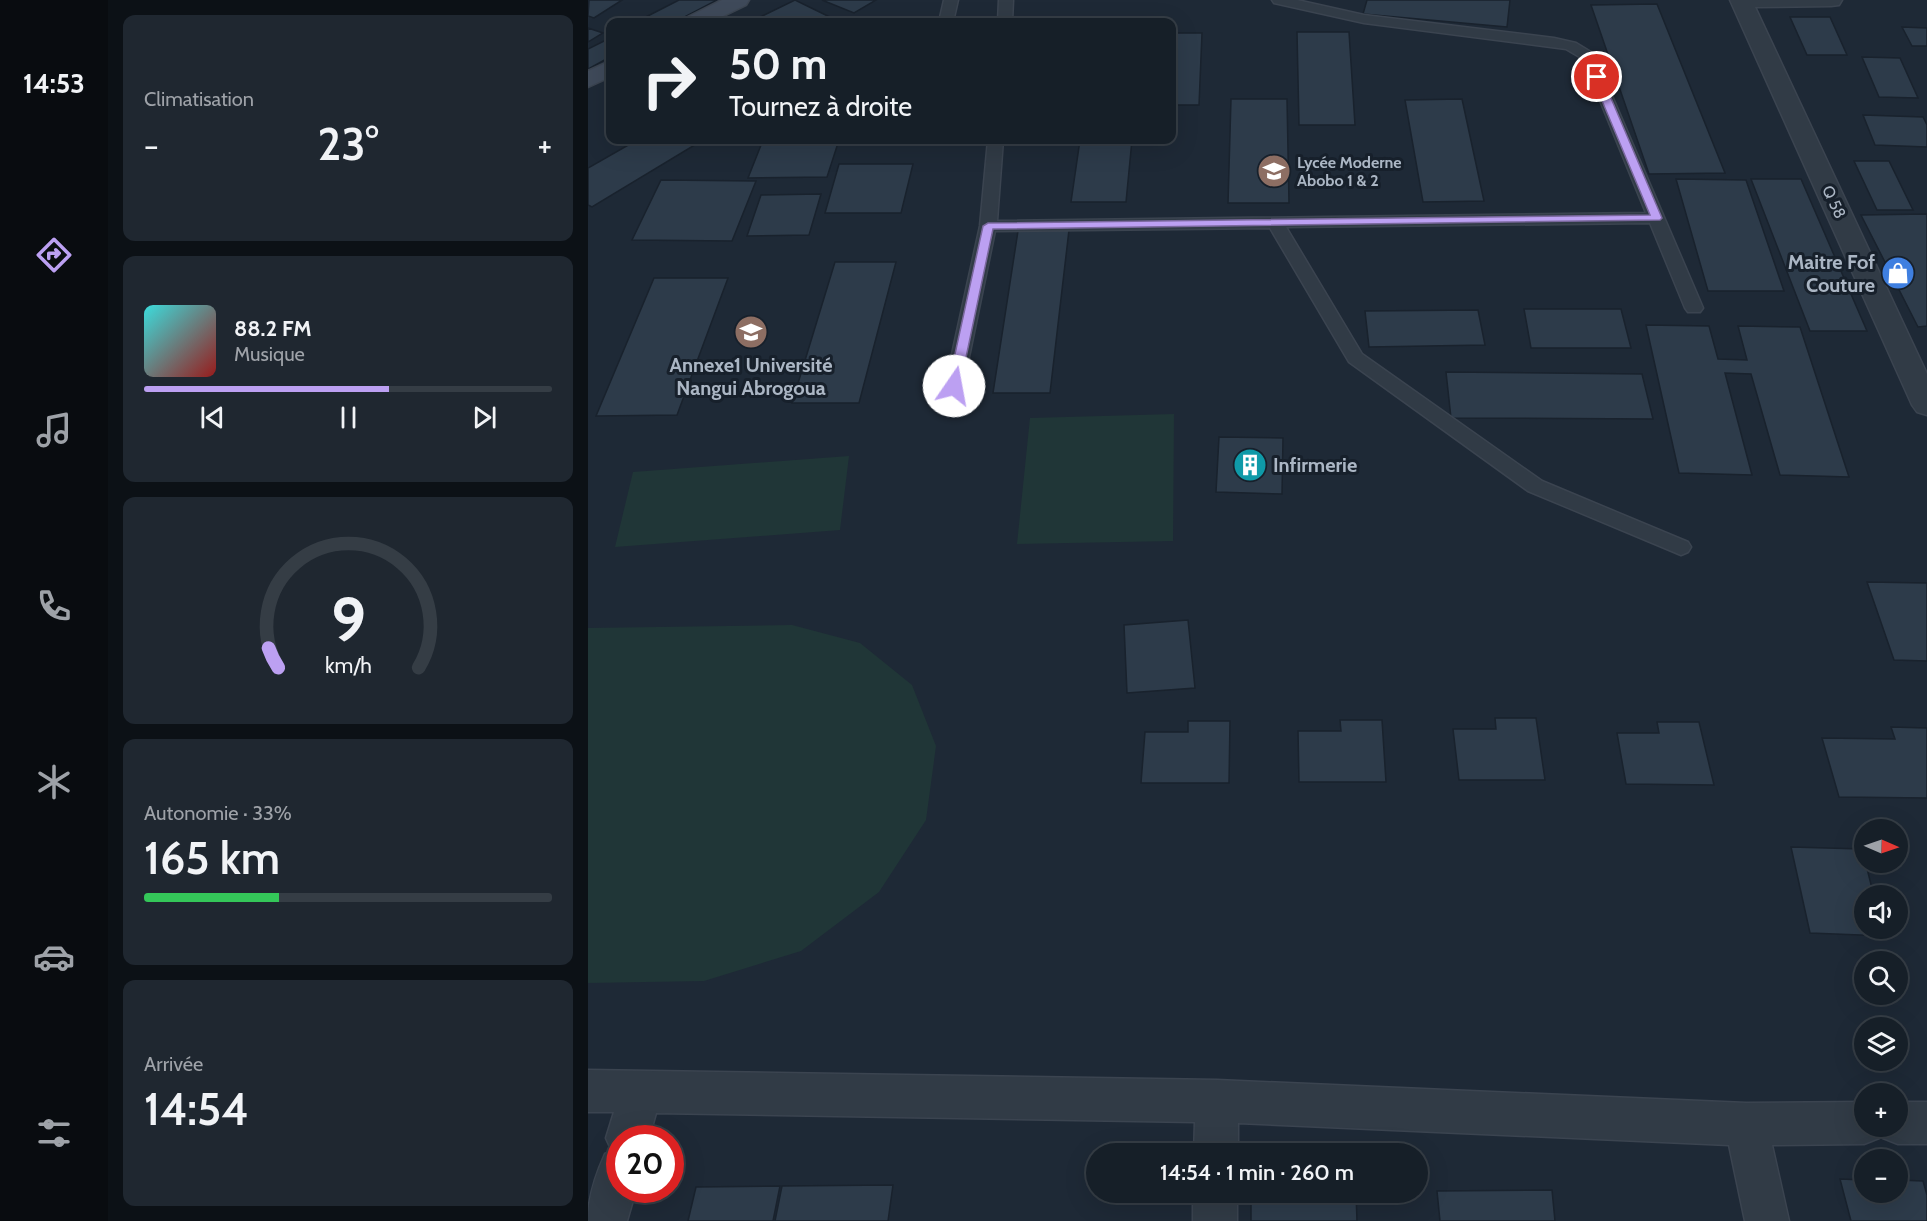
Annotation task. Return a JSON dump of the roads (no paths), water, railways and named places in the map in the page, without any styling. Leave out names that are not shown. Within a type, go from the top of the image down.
[{"type":"street","points":[[704,18],[738,0]]},
{"type":"street","points":[[1742,1],[1831,0]]},
{"type":"street","name":"Q 58","points":[[1742,1],[1927,405]]},
{"type":"street","points":[[588,80],[606,70]]},
{"type":"street","points":[[1898,340],[1927,340]]},
{"type":"street","points":[[588,1091],[1217,1101],[1746,1124],[1854,1123]]},
{"type":"street","points":[[632,1125],[641,1091]]},
{"type":"street","points":[[1216,1143],[1217,1101]]},
{"type":"street","points":[[1908,1123],[1927,1123]]},
{"type":"street","points":[[1746,1124],[1767,1221]]},
{"type":"street","points":[[605,1221],[610,1203]]},
{"type":"street","points":[[1215,1203],[1215,1221]]},
{"type":"lane","points":[[947,18],[951,0]]},
{"type":"lane","points":[[1005,18],[1006,0]]},
{"type":"lane","points":[[1279,0],[1364,19],[1571,46],[1589,57],[1694,308]]},
{"type":"lane","points":[[954,386],[988,226],[995,144]]},
{"type":"lane","points":[[988,226],[1657,218]]},
{"type":"lane","points":[[1275,223],[1355,358],[1535,486],[1681,547]]},
{"type":"place","name":"Lycée Moderne Abobo 1 & 2","points":[[1274,171]]},
{"type":"place","name":"Maitre Fof Couture","points":[[1898,273]]},
{"type":"place","name":"Annexe1 Université Nangui Abrogoua","points":[[751,332]]},
{"type":"place","name":"Infirmerie","points":[[1250,465]]}]
